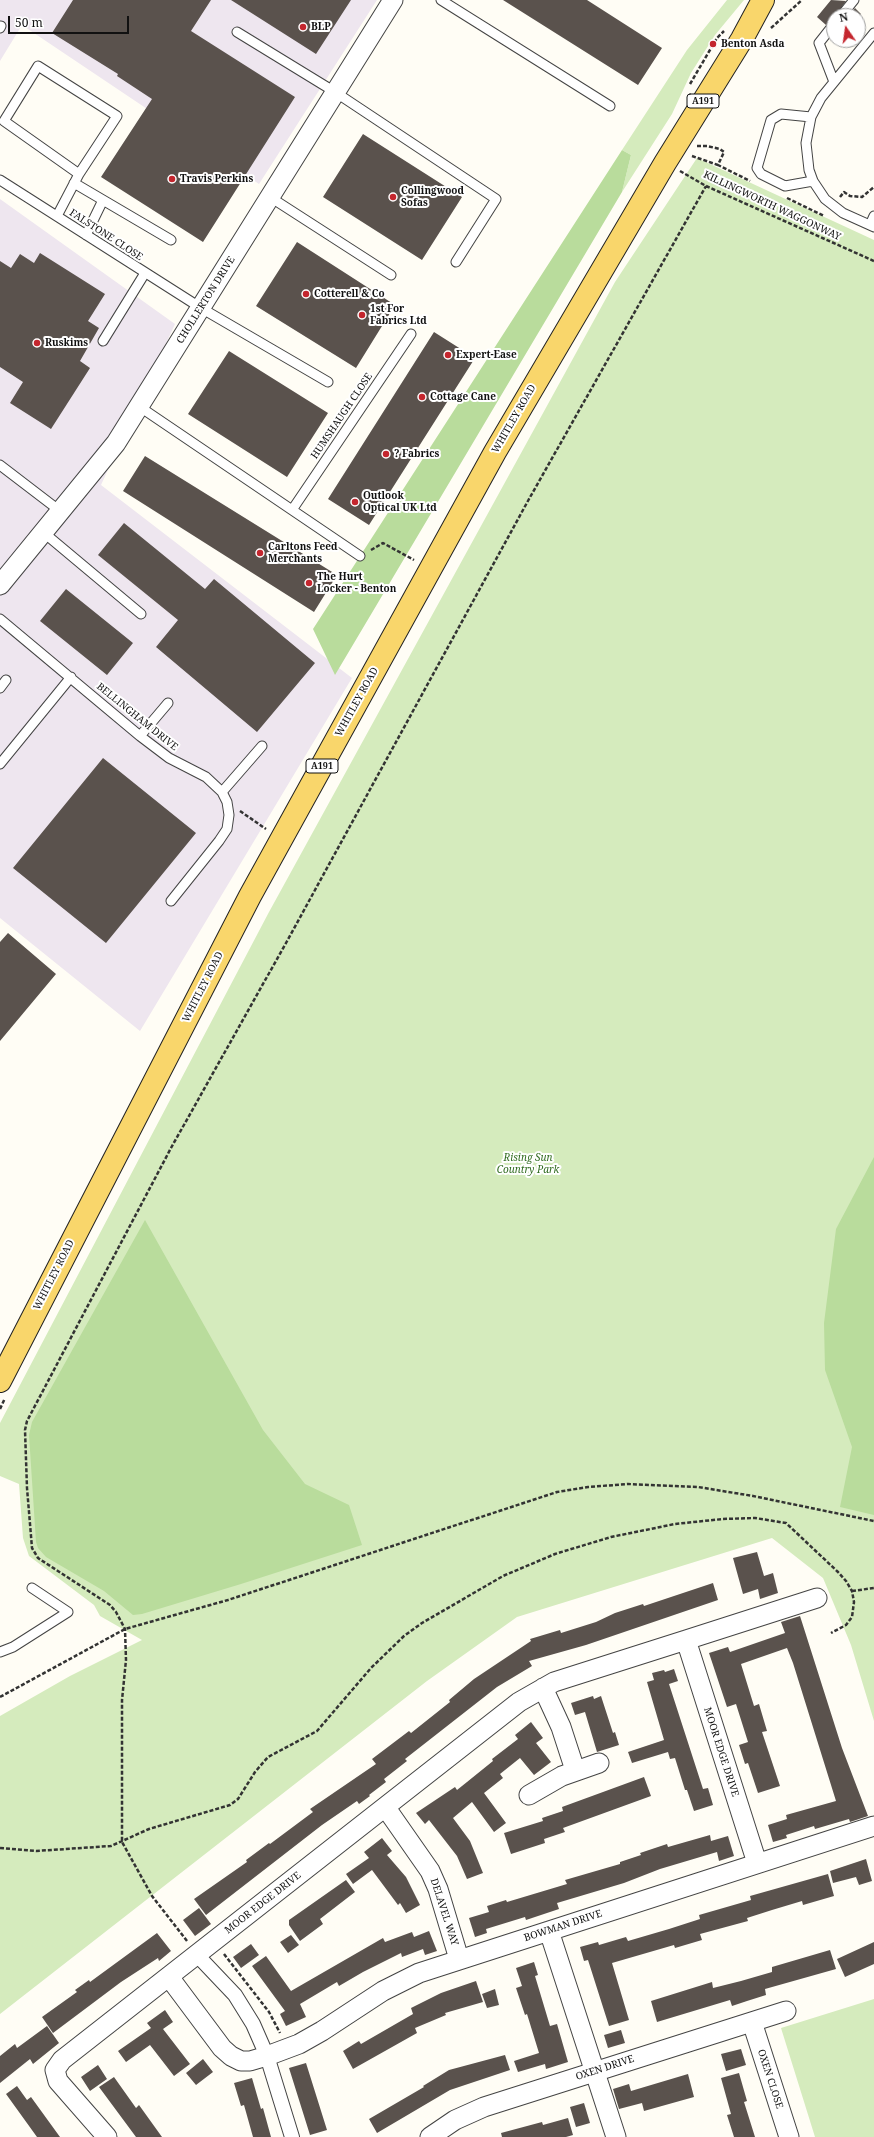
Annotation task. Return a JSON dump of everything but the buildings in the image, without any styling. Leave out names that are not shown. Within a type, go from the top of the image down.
[{"type":"main road","name":"WHITLEY ROAD","points":[[2,1373],[250,896],[495,452],[665,163],[742,39],[763,0]]},
{"type":"main road","name":"WHITLEY ROAD","points":[[742,39],[777,0]]},
{"type":"street","name":"CHOLLERTON DRIVE","points":[[0,585],[116,443],[140,407],[393,0]]},
{"type":"street","name":"MOOR EDGE DRIVE","points":[[107,2137],[58,2081],[55,2075],[57,2065],[519,1702],[566,1677],[817,1598]]},
{"type":"street","name":"MOOR EDGE DRIVE","points":[[686,1640],[757,1863]]},
{"type":"street","points":[[543,1688],[561,1727],[575,1770]]},
{"type":"street","points":[[529,1796],[575,1770],[599,1763]]},
{"type":"street","name":"DELAVEL WAY","points":[[386,1808],[430,1871],[438,1889],[459,1959]]},
{"type":"street","name":"BOWMAN DRIVE","points":[[169,1977],[222,2048],[231,2056],[241,2061],[267,2056],[299,2044],[322,2031],[383,1991],[400,1982],[459,1959],[874,1826]]},
{"type":"street","points":[[549,1931],[616,2137]]},
{"type":"street","points":[[197,1955],[235,1995],[245,2010],[267,2056],[292,2137]]},
{"type":"street","name":"OXEN DRIVE","points":[[430,2137],[468,2113],[786,2011]]},
{"type":"street","name":"OXEN CLOSE","points":[[752,2022],[789,2137]]},
{"type":"lane","points":[[441,0],[610,106]]},
{"type":"lane","points":[[848,8],[854,0]]},
{"type":"lane","points":[[237,32],[335,92],[496,199],[456,262]]},
{"type":"lane","points":[[874,33],[821,98],[811,117],[807,130],[806,157],[813,181],[825,199],[833,206],[872,226],[874,216]]},
{"type":"lane","points":[[826,34],[819,43],[834,82]]},
{"type":"lane","points":[[57,216],[79,174],[118,116],[38,66],[4,122],[79,174]]},
{"type":"lane","points":[[811,117],[780,114],[771,120],[757,168],[760,174],[785,186],[813,181]]},
{"type":"lane","name":"FALSTONE CLOSE","points":[[0,180],[144,273],[328,382]]},
{"type":"lane","points":[[74,183],[171,240]]},
{"type":"lane","points":[[270,197],[391,275]]},
{"type":"lane","points":[[86,235],[103,200]]},
{"type":"lane","points":[[103,342],[144,273]]},
{"type":"lane","name":"HUMSHAUGH CLOSE","points":[[292,510],[411,334]]},
{"type":"lane","points":[[140,407],[360,556]]},
{"type":"lane","points":[[0,465],[60,511]]},
{"type":"lane","points":[[43,532],[141,614]]},
{"type":"lane","name":"BELLINGHAM DRIVE","points":[[0,619],[140,736],[169,758],[206,777],[222,792],[227,802],[229,815],[227,829],[171,901]]},
{"type":"lane","points":[[0,764],[71,677]]},
{"type":"lane","points":[[0,688],[6,680]]},
{"type":"lane","points":[[140,736],[168,703]]},
{"type":"lane","points":[[222,792],[262,746]]},
{"type":"lane","points":[[0,1652],[13,1647],[68,1612],[32,1588]]},
{"type":"path","points":[[689,154],[718,165]]},
{"type":"path","name":"KILLINGWORTH WAGGONWAY","points":[[665,163],[706,186],[874,261]]},
{"type":"path","points":[[197,1955],[152,1896],[122,1842],[122,1700],[126,1660],[125,1629],[116,1612],[110,1605],[38,1558],[32,1548],[25,1430],[29,1414],[171,1148],[286,943],[529,499],[706,186]]},
{"type":"path","points":[[360,556],[383,543],[415,561]]},
{"type":"path","points":[[227,802],[272,834]]},
{"type":"path","points":[[0,1697],[125,1629],[228,1600],[556,1492],[588,1487],[628,1484],[698,1487],[753,1496],[874,1521]]},
{"type":"path","points":[[0,1852],[1,1848],[36,1851],[106,1847],[122,1842],[149,1829],[235,1802],[265,1760],[275,1752],[298,1742],[317,1731],[329,1719],[371,1668],[404,1636],[458,1601],[503,1576],[555,1554],[612,1537],[675,1524],[723,1519],[756,1518],[789,1524],[846,1580],[852,1591],[854,1602],[852,1616],[846,1625],[831,1633]]},
{"type":"path","points":[[852,1591],[874,1588]]},
{"type":"shaded area","points":[[0,0],[377,0],[259,184],[22,25],[0,61]]},
{"type":"shaded area","points":[[0,199],[175,324],[101,485],[352,678],[140,1031],[0,918]]},
{"type":"green space","points":[[727,0],[744,0],[715,35],[691,73],[672,114],[622,192],[631,155],[622,150],[687,50]]},
{"type":"green space","points":[[622,150],[631,155],[622,192],[335,675],[313,629]]},
{"type":"green space","name":"Rising Sun Country Park","points":[[697,158],[874,240],[874,1721],[851,1645],[823,1578],[772,1538],[517,1617],[427,1681],[0,2014],[0,1716],[70,1676],[142,1640],[100,1616],[94,1605],[29,1556],[23,1538],[19,1484],[0,1476],[0,1423],[269,912],[615,282]]},
{"type":"green space","points":[[874,1157],[874,1515],[840,1507],[852,1447],[825,1370],[824,1323],[836,1229]]},
{"type":"green space","points":[[145,1220],[263,1430],[305,1484],[349,1505],[362,1545],[241,1584],[142,1614],[133,1615],[104,1591],[46,1557],[38,1548],[36,1542],[29,1435],[32,1422]]},
{"type":"green space","points":[[874,1999],[874,2137],[815,2137],[781,2028]]},
{"type":"place","name":"BLP","points":[[303,27]]},
{"type":"place","name":"Benton Asda","points":[[713,44]]},
{"type":"place","name":"Travis Perkins","points":[[172,179]]},
{"type":"place","name":"Collingwood Sofas","points":[[393,197]]},
{"type":"place","name":"Cotterell & Co","points":[[306,294]]},
{"type":"place","name":"1st For Fabrics Ltd","points":[[362,315]]},
{"type":"place","name":"Ruskims","points":[[37,343]]},
{"type":"place","name":"Expert-Ease","points":[[448,355]]},
{"type":"place","name":"Cottage Cane","points":[[422,397]]},
{"type":"place","name":"? Fabrics","points":[[386,454]]},
{"type":"place","name":"Outlook Optical UK Ltd","points":[[355,502]]},
{"type":"place","name":"Carltons Feed Merchants","points":[[260,553]]},
{"type":"place","name":"The Hurt Locker - Benton","points":[[309,583]]}]
